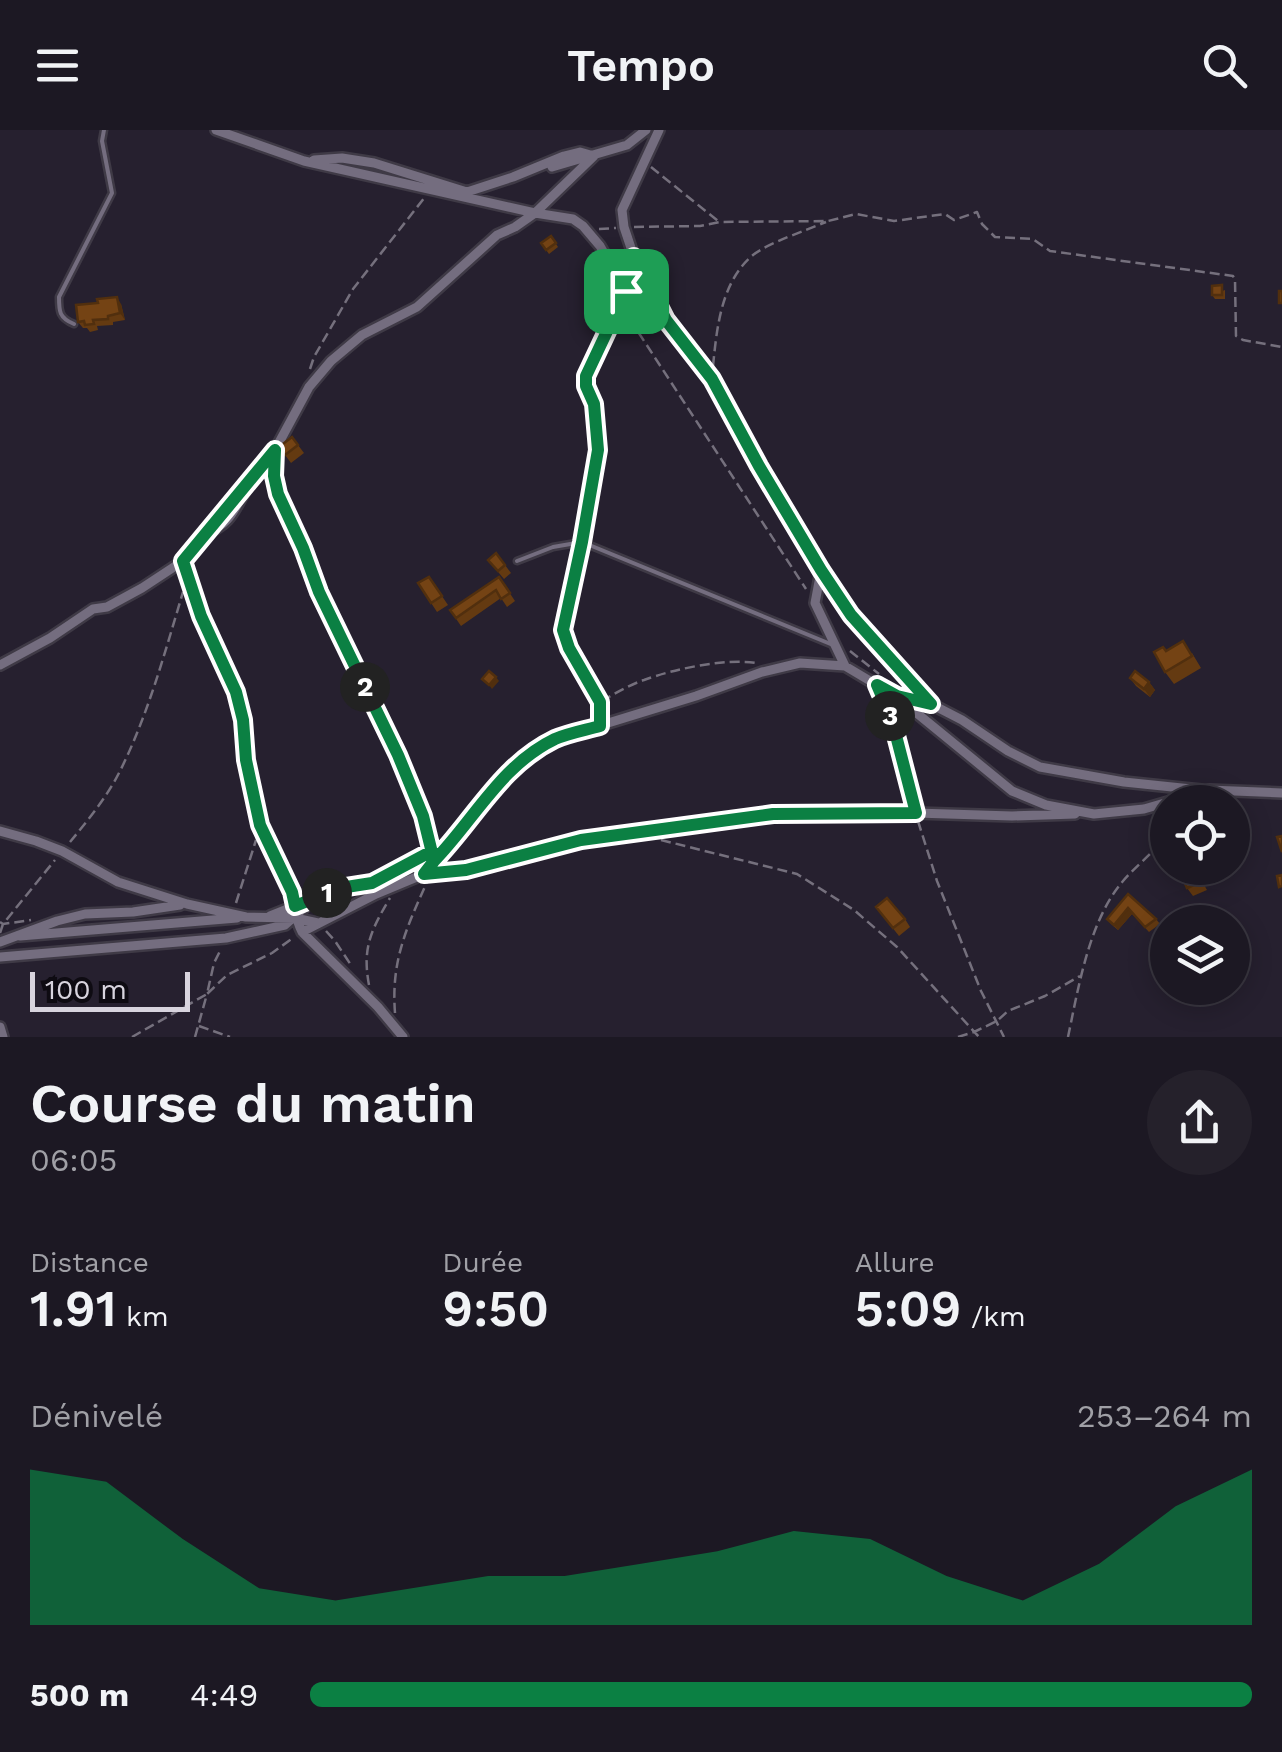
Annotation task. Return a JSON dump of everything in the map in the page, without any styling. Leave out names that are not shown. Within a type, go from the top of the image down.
[{"type":"street","points":[[216,130],[304,160],[463,193],[564,156],[580,152],[594,156]]},
{"type":"street","points":[[0,665],[93,609],[142,588],[183,561],[275,450],[308,387],[331,362],[362,335],[417,306],[498,236],[535,213],[594,156],[627,144],[646,130]]},
{"type":"street","points":[[658,130],[622,210],[634,257],[666,320],[712,379],[821,570],[851,615],[931,704]]},
{"type":"street","points":[[304,160],[342,158],[374,163],[535,213],[573,218],[600,246],[626,291],[666,320]]},
{"type":"street","points":[[275,450],[278,494],[319,592],[398,755],[423,816],[433,856]]},
{"type":"street","points":[[183,561],[201,616],[236,692],[260,825],[292,892],[295,918],[302,932],[400,1033]]},
{"type":"street","points":[[821,570],[815,603],[844,666]]},
{"type":"street","points":[[427,874],[433,856],[486,797],[522,761],[556,739],[800,663],[844,666],[881,681],[1012,791],[1046,805],[1094,814]]},
{"type":"street","points":[[897,696],[931,704],[1040,767],[1156,785]]},
{"type":"street","points":[[1250,792],[1282,793]]},
{"type":"street","points":[[302,932],[427,874],[466,870],[581,840],[773,814],[1012,816],[1094,814],[1150,807]]},
{"type":"street","points":[[0,831],[62,852],[118,882],[246,917]]},
{"type":"street","points":[[20,936],[270,916],[340,888],[372,883],[433,856]]},
{"type":"street","points":[[0,956],[226,938],[285,925],[315,898]]},
{"type":"street","points":[[0,942],[84,914],[188,904]]},
{"type":"street","points":[[270,916],[318,923]]},
{"type":"street","points":[[0,1027],[3,1037]]},
{"type":"lane","points":[[74,324],[58,312],[59,297],[112,193],[102,141],[104,130]]},
{"type":"lane","points":[[517,561],[582,542],[837,644]]},
{"type":"path","points":[[645,162],[720,222]]},
{"type":"path","points":[[309,372],[353,289],[433,189]]},
{"type":"path","points":[[712,379],[717,322],[734,276],[754,253],[856,214],[894,221],[945,214],[954,220],[977,212],[995,238],[1033,239],[1050,251],[1233,276],[1236,336],[1282,347]]},
{"type":"path","points":[[582,226],[599,230],[720,222],[828,222]]},
{"type":"path","points":[[600,726],[600,702],[563,630],[598,450],[594,404],[586,376],[626,291]]},
{"type":"path","points":[[626,291],[631,321],[804,586]]},
{"type":"path","points":[[0,934],[1,923],[94,812],[120,772],[157,679],[188,578]]},
{"type":"path","points":[[837,644],[881,681],[937,881],[1004,1037]]},
{"type":"path","points":[[600,702],[643,680],[686,668],[744,661],[764,664]]},
{"type":"path","points":[[660,840],[797,874],[854,910],[897,947],[979,1037]]},
{"type":"path","points":[[1068,1037],[1081,976],[1102,915],[1118,887],[1150,854]]},
{"type":"path","points":[[400,1033],[393,978],[427,874]]},
{"type":"path","points":[[362,981],[370,991],[365,962],[370,934],[398,885]]},
{"type":"path","points":[[318,923],[355,972]]},
{"type":"path","points":[[132,1037],[302,932]]},
{"type":"path","points":[[958,1037],[1081,976]]},
{"type":"path","points":[[195,1037],[207,994]]},
{"type":"path","points":[[197,1026],[230,1037]]},
{"type":"building","points":[[551,236],[556,243],[546,250],[541,243]]},
{"type":"building","points":[[1222,285],[1222,295],[1212,295],[1212,286]]},
{"type":"building","points":[[117,297],[120,313],[93,320],[94,324],[78,322],[76,305]]},
{"type":"building","points":[[292,437],[298,445],[285,455],[279,447]]},
{"type":"building","points":[[496,553],[505,565],[498,571],[488,560]]},
{"type":"building","points":[[429,577],[442,596],[431,603],[418,583]]},
{"type":"building","points":[[499,577],[510,593],[501,599],[496,590],[456,618],[450,610]]},
{"type":"building","points":[[1183,641],[1192,656],[1165,672],[1154,652],[1163,647],[1166,651]]},
{"type":"building","points":[[489,671],[496,677],[489,685],[482,679]]},
{"type":"building","points":[[1135,671],[1149,682],[1144,689],[1130,678]]},
{"type":"building","points":[[1128,894],[1150,914],[1150,923],[1145,927],[1128,908],[1114,925],[1107,919]]},
{"type":"building","points":[[887,898],[905,919],[893,928],[876,907]]},
{"type":"route","points":[[626,291],[586,376],[594,404],[598,450],[563,630],[600,702],[600,726],[556,739],[522,761],[486,797],[434,861],[432,851],[372,883],[340,888],[295,906],[260,825],[236,692],[201,616],[183,561],[275,450],[278,494],[423,816],[432,851],[434,861],[424,874],[466,870],[581,840],[773,814],[916,813],[892,720],[877,685],[897,696],[931,704],[851,615],[821,570],[712,379],[666,320],[634,257],[626,291]]}]
